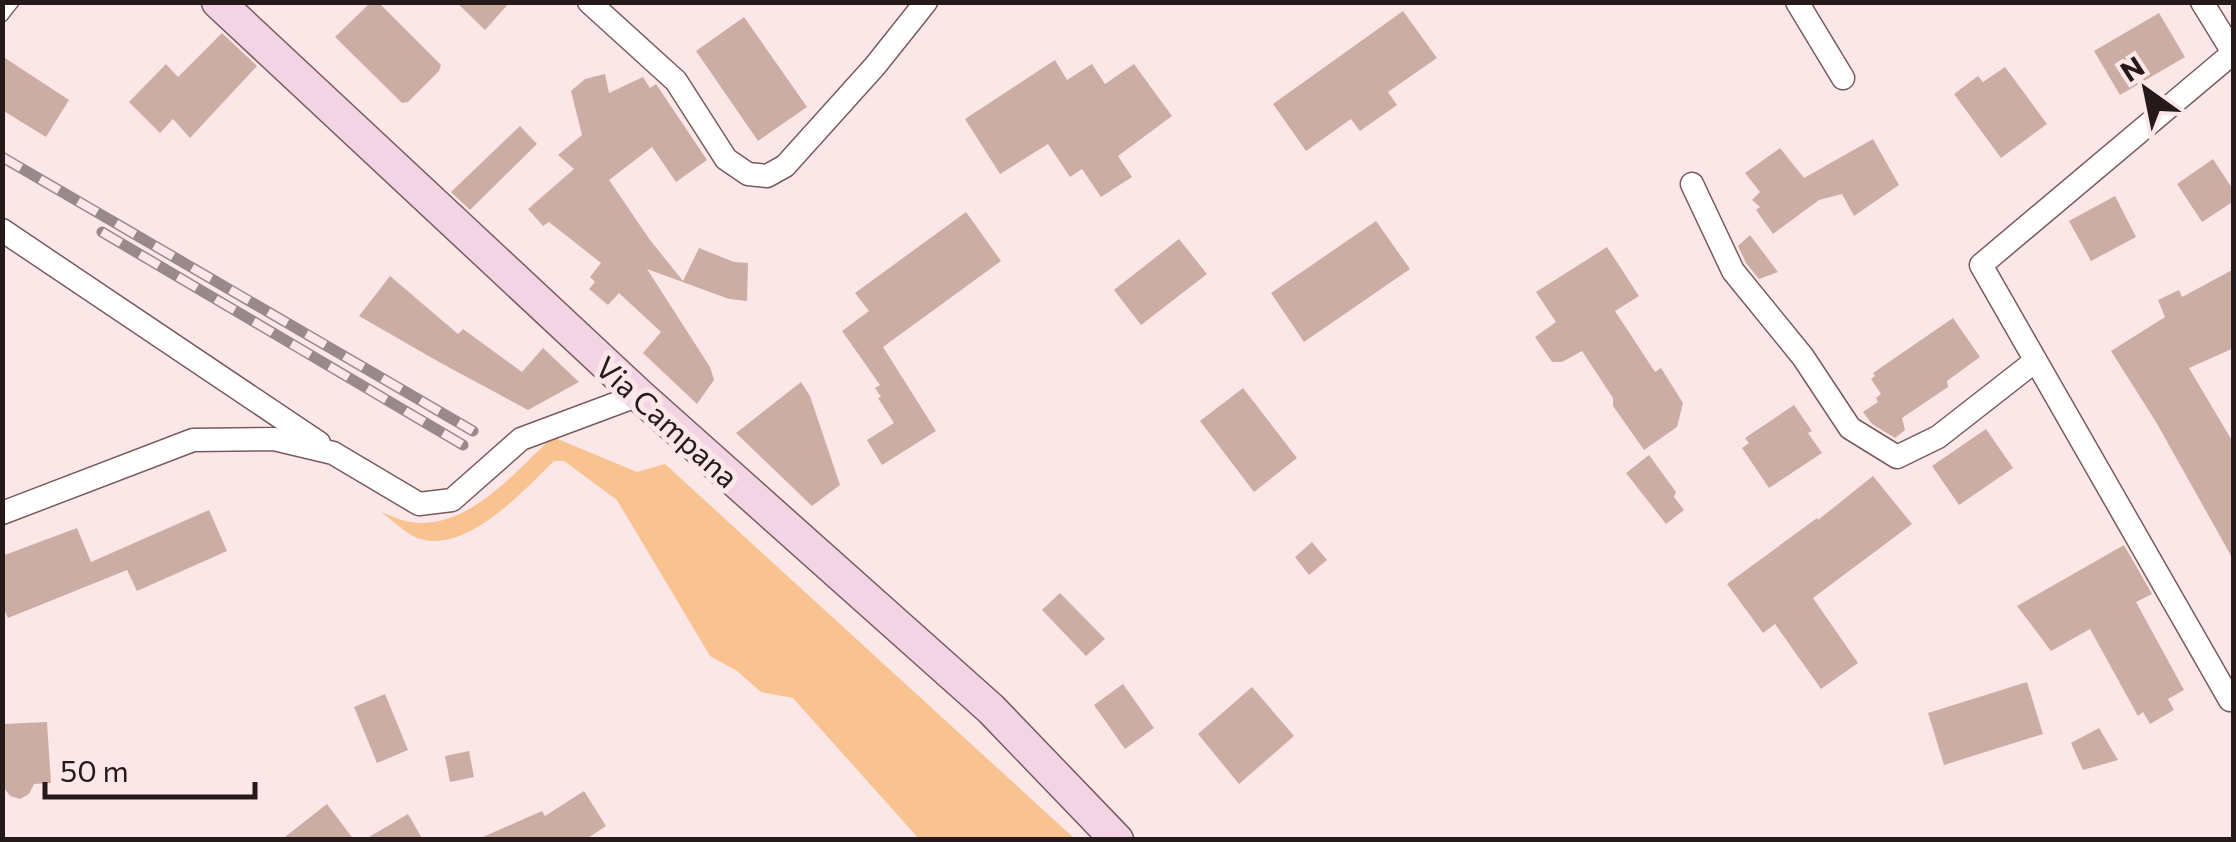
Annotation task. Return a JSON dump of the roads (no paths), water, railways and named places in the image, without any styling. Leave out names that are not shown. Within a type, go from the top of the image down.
[{"type":"main road","name":"Via Campana","points":[[218,2],[638,395],[991,709],[1118,840]]},
{"type":"street","points":[[588,2],[676,81],[726,159],[748,174],[767,176],[785,166],[875,66],[926,2]]},
{"type":"street","points":[[1797,2],[1844,78]]},
{"type":"street","points":[[2202,2],[2234,54],[1981,265],[2230,700],[2234,698]]},
{"type":"street","points":[[1692,184],[1733,272],[1804,357],[1850,428],[1897,457],[1938,437],[2034,362]]},
{"type":"street","points":[[2,230],[333,452],[419,504],[452,500],[520,439],[638,395]]},
{"type":"street","points":[[2,513],[193,440],[274,439],[333,452]]},
{"type":"lane","points":[[2,16],[14,2]]},
{"type":"railway","points":[[2,157],[473,431]]},
{"type":"railway","points":[[102,232],[463,445]]}]
